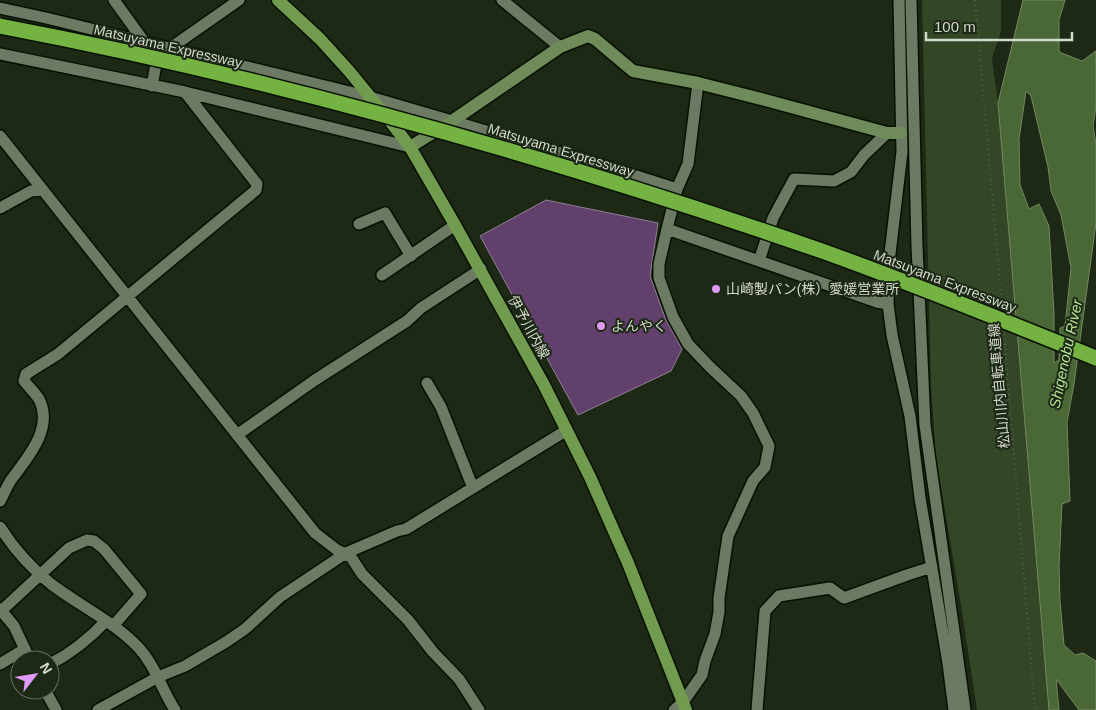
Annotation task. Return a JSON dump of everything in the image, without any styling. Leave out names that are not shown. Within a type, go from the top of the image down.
[{"type":"highway","name":"Matsuyama Expressway","points":[[0,26],[218,73],[321,98],[483,142],[654,195],[823,252],[977,309],[1096,358]]},
{"type":"main road","name":"伊予川内線","points":[[278,0],[320,39],[410,147],[481,269],[540,376],[590,477],[628,563],[681,707]]},
{"type":"street","points":[[114,0],[146,43]]},
{"type":"street","points":[[152,86],[164,48],[239,0]]},
{"type":"street","points":[[502,0],[560,47]]},
{"type":"street","points":[[899,0],[902,152],[901,175],[888,262],[888,304],[892,335],[910,416],[920,498],[954,710]]},
{"type":"street","points":[[911,0],[917,246],[925,415],[965,710]]},
{"type":"street","points":[[0,8],[370,97],[677,189]]},
{"type":"street","points":[[0,54],[185,92],[410,147],[452,121],[560,47],[588,36],[595,39],[633,71],[698,83],[887,133],[901,133]]},
{"type":"street","points":[[681,707],[702,675],[715,634],[728,536],[753,482],[765,467],[769,446],[753,413],[741,396],[710,368],[688,344],[673,317],[658,278],[659,264],[677,189],[688,164],[698,83]]},
{"type":"street","points":[[0,501],[41,432],[42,409],[39,400],[24,381],[26,374],[58,354],[256,190],[257,184],[185,92]]},
{"type":"street","points":[[759,261],[773,218],[794,179],[834,181],[851,172],[864,155],[887,133]]},
{"type":"street","points":[[0,136],[315,533],[337,550],[351,557],[362,574],[408,620],[433,652],[459,679],[479,710]]},
{"type":"street","points":[[0,208],[31,191],[42,190]]},
{"type":"street","points":[[359,224],[385,213],[411,256]]},
{"type":"street","points":[[382,275],[455,226]]},
{"type":"street","points":[[667,228],[877,302],[888,304]]},
{"type":"street","points":[[237,436],[315,380],[407,321],[422,308],[481,269]]},
{"type":"street","points":[[426,383],[441,407],[473,488]]},
{"type":"street","points":[[98,710],[158,677],[185,666],[226,642],[245,629],[280,596],[346,554],[397,531],[406,530],[567,430]]},
{"type":"street","points":[[0,527],[12,546],[51,584],[110,624],[140,649],[176,710]]},
{"type":"street","points":[[0,664],[25,649],[14,626],[1,610],[42,575],[69,548],[87,540],[94,541],[104,550],[141,594],[110,624],[60,659]]},
{"type":"street","points":[[757,710],[765,612],[779,596],[830,588],[844,598],[907,574],[932,567]]},
{"type":"path","name":"松山川内自転車道線","points":[[976,0],[1002,309]]},
{"type":"path","name":"松山川内自転車道線","points":[[1004,329],[1035,710]]},
{"type":"shaded area","points":[[922,0],[1001,0],[1001,31],[992,58],[1013,258],[1049,710],[977,710],[936,458],[931,387]]},
{"type":"water","name":"Shigenobu River","points":[[1023,0],[1065,0],[1059,20],[1059,52],[1082,61],[1096,51],[1096,107],[1093,125],[1096,145],[1096,223],[1067,422],[1070,501],[1062,504],[1059,566],[1060,601],[1064,645],[1075,655],[1083,653],[1096,661],[1096,710],[1079,710],[1056,679],[1059,710],[1049,710],[998,103]],"holes":[[[1026,91],[1031,96],[1048,167],[1051,191],[1061,215],[1071,268],[1065,326],[1060,328],[1059,360],[1054,363],[1054,314],[1049,226],[1039,204],[1029,209],[1020,185],[1019,139]]]},
{"type":"building","name":"よんやく","points":[[546,200],[658,223],[650,276],[666,320],[682,349],[671,371],[578,415],[480,236]]},
{"type":"place","name":"山崎製パン(株）愛媛営業所","points":[[716,289]]},
{"type":"place","name":"よんやく","points":[[601,326]]}]
